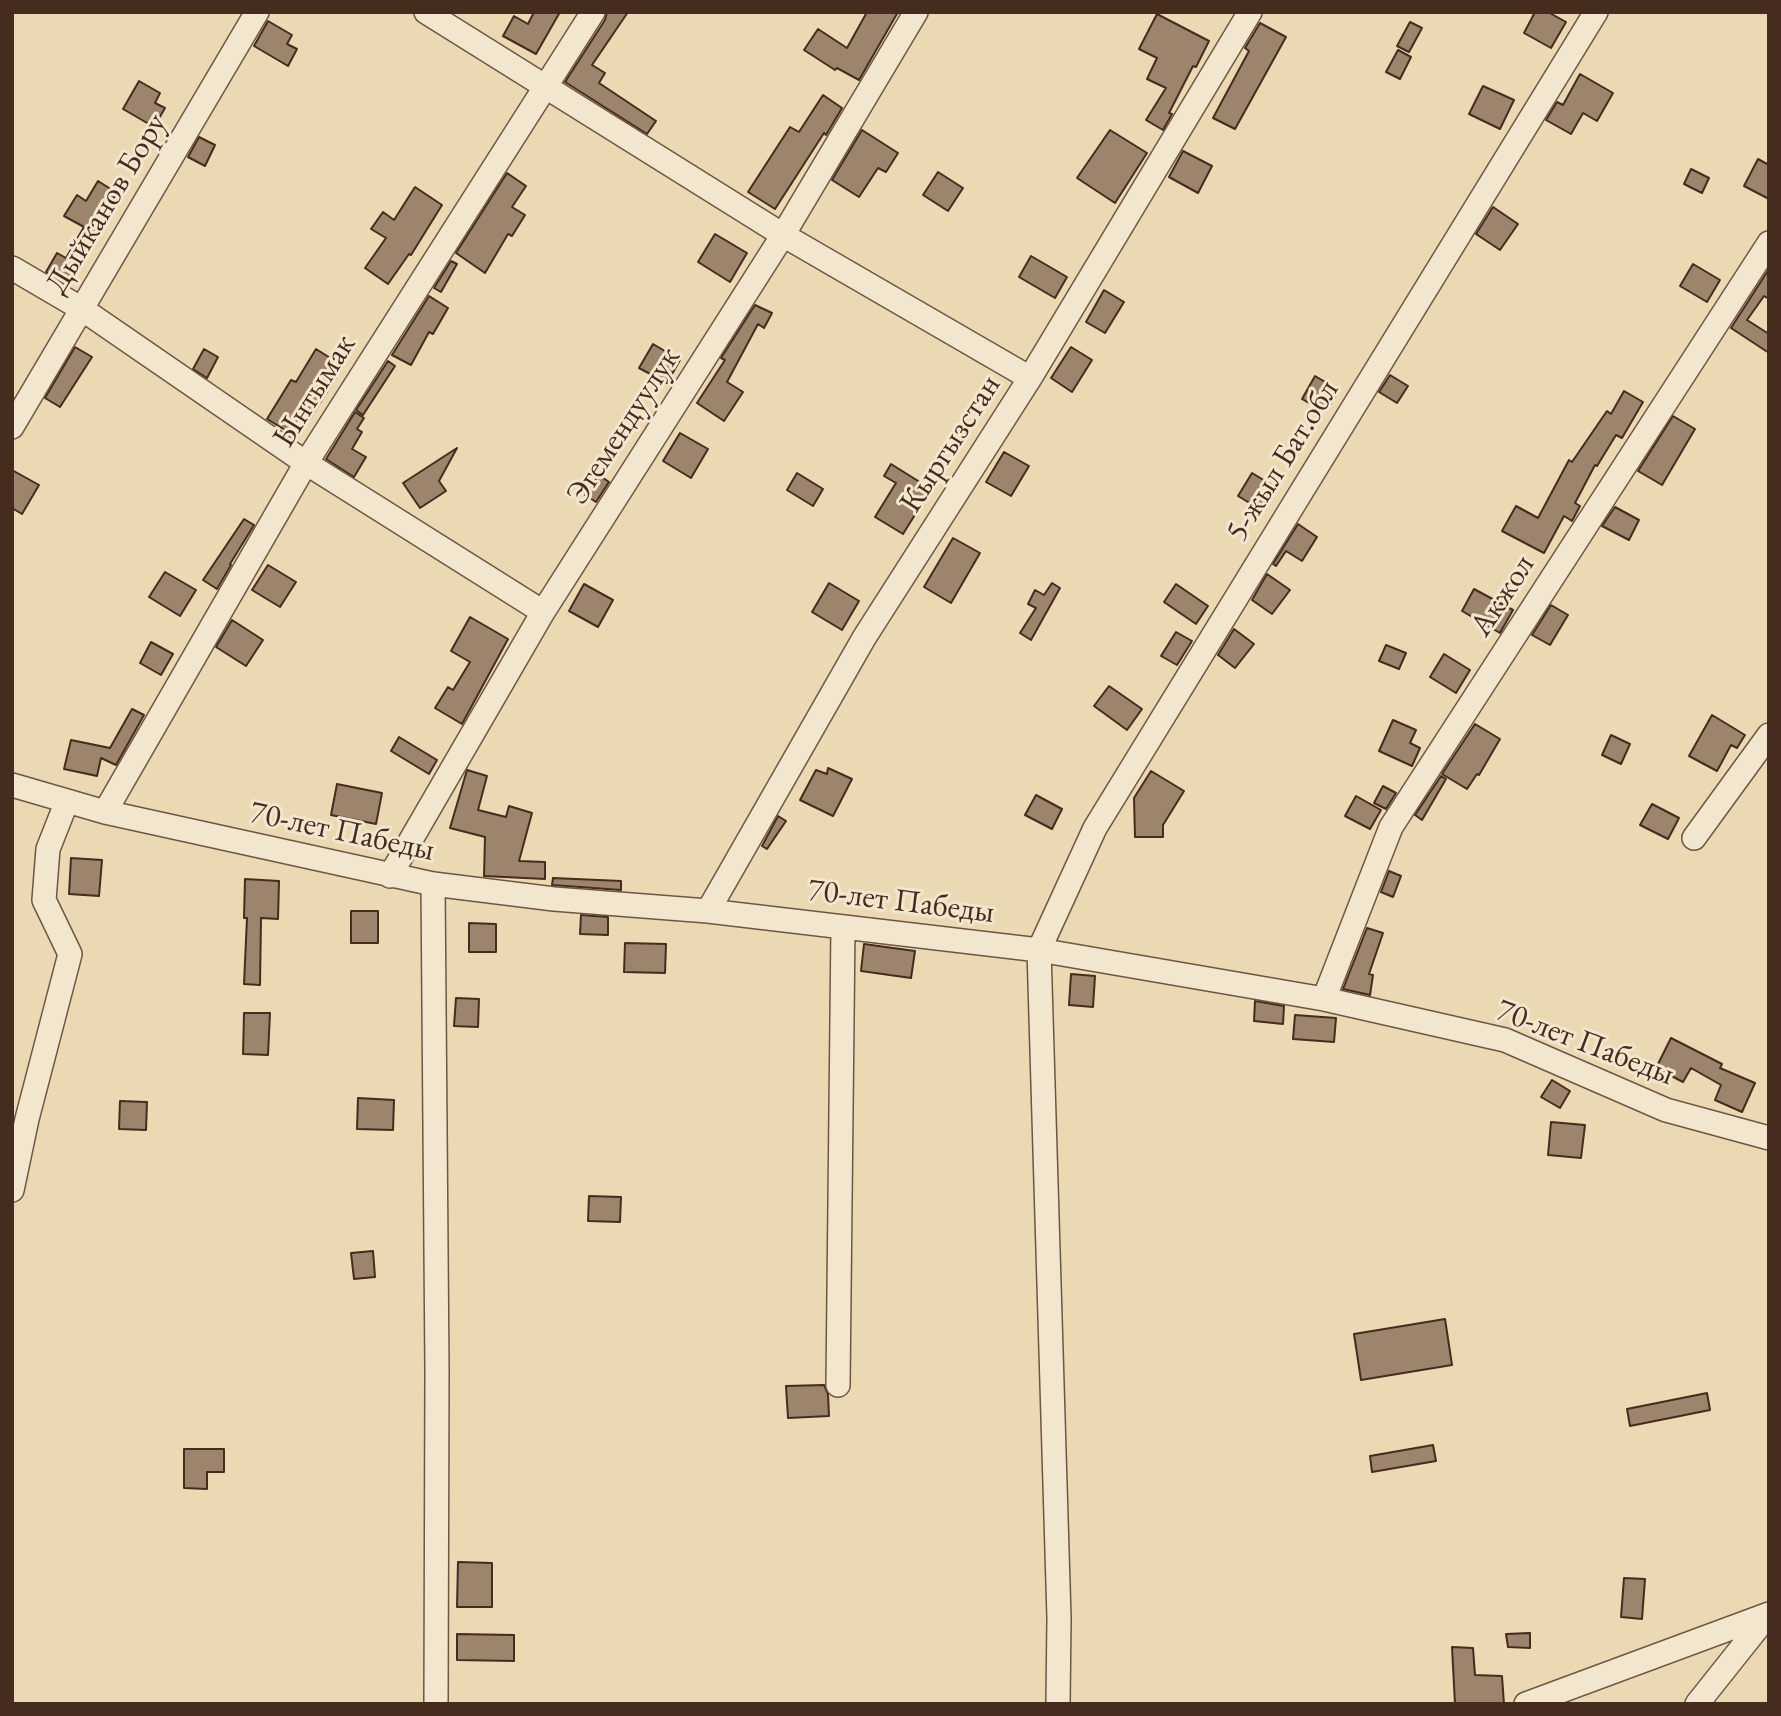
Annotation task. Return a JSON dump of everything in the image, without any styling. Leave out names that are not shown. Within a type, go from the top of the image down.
[{"type":"street","name":"Дыйканов Бору","points":[[12,427],[257,12]]},
{"type":"street","points":[[426,12],[783,235],[1030,378]]},
{"type":"street","name":"Ынтымак","points":[[105,812],[306,463],[593,12]]},
{"type":"street","name":"Эгемендуулук","points":[[390,876],[543,612],[783,235],[916,12]]},
{"type":"street","name":"Кыргызстан","points":[[708,911],[864,638],[1030,378],[1250,12]]},
{"type":"street","name":"5-жыл Бат.обл","points":[[1039,950],[1095,828],[1596,12]]},
{"type":"street","name":"Акжол","points":[[1324,999],[1391,827],[1769,243]]},
{"type":"street","points":[[12,268],[82,309],[306,463],[543,612]]},
{"type":"street","points":[[1693,838],[1769,735]]},
{"type":"street","name":"70-лет Пабеды","points":[[12,785],[105,812],[433,884],[554,899],[708,911],[1039,950],[1324,999],[1505,1040],[1665,1110],[1769,1138]]},
{"type":"street","points":[[12,1190],[27,1119],[70,954],[44,900],[48,849],[67,801]]},
{"type":"street","points":[[433,884],[437,1370],[436,1704]]},
{"type":"street","points":[[838,1385],[843,927]]},
{"type":"street","points":[[1039,950],[1059,1618],[1058,1704]]},
{"type":"street","points":[[1526,1704],[1769,1614]]},
{"type":"street","points":[[1697,1704],[1769,1614]]},
{"type":"building","points":[[534,12],[560,12],[536,54],[503,36],[514,16],[528,24]]},
{"type":"building","points":[[607,12],[628,12],[592,65],[605,73],[599,83],[656,121],[647,134],[565,82],[605,20]]},
{"type":"building","points":[[867,12],[898,12],[859,80],[837,68],[835,70],[804,50],[818,29],[847,48]]},
{"type":"building","points":[[1535,12],[1548,12],[1566,22],[1551,48],[1524,33]]},
{"type":"building","points":[[1157,14],[1209,41],[1196,67],[1193,66],[1163,130],[1146,120],[1166,88],[1147,79],[1157,58],[1139,49]]},
{"type":"building","points":[[268,21],[292,35],[287,44],[297,49],[288,66],[254,46]]},
{"type":"building","points":[[1410,22],[1422,28],[1409,52],[1397,46]]},
{"type":"building","points":[[1260,23],[1286,37],[1235,129],[1213,118],[1249,51],[1245,48]]},
{"type":"building","points":[[1398,50],[1411,57],[1400,79],[1386,72]]},
{"type":"building","points":[[1580,74],[1613,93],[1597,121],[1583,113],[1571,134],[1546,120],[1557,102],[1563,105]]},
{"type":"building","points":[[139,81],[160,93],[155,103],[165,108],[154,127],[123,109]]},
{"type":"building","points":[[1483,86],[1514,100],[1500,129],[1469,114]]},
{"type":"building","points":[[823,95],[842,108],[775,209],[748,192],[790,127],[799,132]]},
{"type":"building","points":[[862,130],[898,153],[886,172],[878,168],[859,197],[832,180]]},
{"type":"building","points":[[1110,130],[1147,153],[1115,203],[1077,178]]},
{"type":"building","points":[[199,137],[215,145],[205,166],[188,157]]},
{"type":"building","points":[[1183,151],[1212,166],[1198,193],[1169,177]]},
{"type":"building","points":[[1758,159],[1769,165],[1769,199],[1744,186]]},
{"type":"building","points":[[1691,169],[1709,178],[1702,193],[1684,184]]},
{"type":"building","points":[[938,172],[963,188],[948,211],[923,195]]},
{"type":"building","points":[[507,173],[526,186],[512,207],[525,215],[512,236],[508,234],[485,273],[456,253]]},
{"type":"building","points":[[98,181],[117,193],[107,208],[113,212],[67,284],[46,272],[57,253],[66,258],[84,227],[64,216],[77,195],[86,201]]},
{"type":"building","points":[[415,187],[442,205],[411,255],[409,254],[388,284],[365,268],[386,238],[371,229],[383,212],[394,220]]},
{"type":"building","points":[[1493,207],[1518,224],[1500,250],[1476,234]]},
{"type":"building","points":[[715,234],[747,253],[730,282],[698,262]]},
{"type":"building","points":[[1031,256],[1067,277],[1055,298],[1019,277]]},
{"type":"building","points":[[451,261],[457,264],[441,292],[434,288]]},
{"type":"building","points":[[1693,264],[1720,280],[1707,302],[1680,286]]},
{"type":"building","points":[[1769,269],[1769,299],[1764,296],[1747,320],[1769,334],[1769,353],[1731,328]]},
{"type":"building","points":[[1104,290],[1124,302],[1105,333],[1086,322]]},
{"type":"building","points":[[429,296],[448,308],[433,334],[429,332],[411,365],[392,355]]},
{"type":"building","points":[[755,305],[772,313],[764,328],[758,324],[727,382],[743,392],[724,421],[697,403],[725,360],[721,358]]},
{"type":"building","points":[[653,344],[680,360],[667,383],[639,368]]},
{"type":"building","points":[[75,347],[92,357],[60,407],[45,398]]},
{"type":"building","points":[[1071,347],[1092,360],[1072,392],[1051,378]]},
{"type":"building","points":[[204,349],[218,357],[207,378],[193,369]]},
{"type":"building","points":[[316,349],[343,366],[310,419],[301,413],[290,433],[267,419],[291,380],[296,382]]},
{"type":"building","points":[[388,361],[395,366],[363,415],[356,410]]},
{"type":"building","points":[[1390,375],[1408,386],[1397,403],[1379,392]]},
{"type":"building","points":[[1315,376],[1339,390],[1323,411],[1302,399]]},
{"type":"building","points":[[1624,391],[1643,402],[1622,438],[1616,435],[1597,466],[1595,465],[1575,503],[1580,506],[1572,521],[1564,516],[1544,553],[1502,531],[1516,506],[1538,518],[1569,460],[1572,462],[1607,411],[1611,414]]},
{"type":"building","points":[[355,412],[364,418],[357,429],[362,432],[352,449],[366,457],[354,477],[326,459]]},
{"type":"building","points":[[1673,416],[1695,429],[1662,485],[1638,471]]},
{"type":"building","points":[[680,433],[708,449],[691,478],[663,461]]},
{"type":"building","points":[[457,448],[439,481],[446,491],[420,508],[403,483]]},
{"type":"building","points":[[1004,452],[1029,466],[1011,496],[986,482]]},
{"type":"building","points":[[891,464],[931,489],[903,534],[875,517],[896,483],[884,476]]},
{"type":"building","points":[[12,470],[39,485],[22,514],[12,508]]},
{"type":"building","points":[[797,473],[823,489],[813,506],[787,490]]},
{"type":"building","points":[[1252,473],[1277,488],[1263,511],[1238,496]]},
{"type":"building","points":[[599,475],[609,482],[596,502],[585,495]]},
{"type":"building","points":[[1615,507],[1639,520],[1629,540],[1602,526]]},
{"type":"building","points":[[244,519],[254,525],[217,589],[203,580]]},
{"type":"building","points":[[1298,524],[1317,537],[1302,561],[1286,551],[1276,566],[1273,564]]},
{"type":"building","points":[[953,538],[980,553],[951,603],[924,587]]},
{"type":"building","points":[[268,565],[296,582],[280,607],[252,590]]},
{"type":"building","points":[[165,572],[196,590],[180,616],[149,597]]},
{"type":"building","points":[[1267,574],[1290,590],[1272,614],[1252,600]]},
{"type":"building","points":[[829,583],[859,601],[842,630],[812,612]]},
{"type":"building","points":[[1052,583],[1060,588],[1031,640],[1020,633],[1036,608],[1028,604],[1035,590],[1044,595]]},
{"type":"building","points":[[584,584],[613,600],[598,627],[569,611]]},
{"type":"building","points":[[1176,584],[1208,606],[1196,624],[1164,602]]},
{"type":"building","points":[[1474,589],[1513,610],[1500,633],[1462,611]]},
{"type":"building","points":[[1551,605],[1568,615],[1550,645],[1532,635]]},
{"type":"building","points":[[470,617],[508,639],[462,724],[435,708],[448,687],[453,690],[470,662],[451,651]]},
{"type":"building","points":[[232,620],[263,640],[246,666],[216,647]]},
{"type":"building","points":[[1234,629],[1254,644],[1235,668],[1218,655]]},
{"type":"building","points":[[1176,632],[1192,641],[1177,665],[1161,656]]},
{"type":"building","points":[[151,642],[173,654],[161,675],[140,663]]},
{"type":"building","points":[[1386,645],[1406,653],[1399,669],[1379,661]]},
{"type":"building","points":[[1444,654],[1470,670],[1456,693],[1430,677]]},
{"type":"building","points":[[1109,686],[1142,709],[1127,730],[1094,706]]},
{"type":"building","points":[[132,709],[144,715],[116,765],[101,758],[97,776],[64,769],[71,740],[110,748]]},
{"type":"building","points":[[1712,715],[1745,735],[1737,748],[1731,745],[1717,771],[1689,756]]},
{"type":"building","points":[[1393,720],[1416,730],[1410,743],[1420,748],[1412,766],[1379,751]]},
{"type":"building","points":[[1475,724],[1500,739],[1479,775],[1477,774],[1467,789],[1442,774]]},
{"type":"building","points":[[1611,735],[1630,744],[1621,764],[1602,755]]},
{"type":"building","points":[[399,737],[437,760],[429,774],[391,751]]},
{"type":"building","points":[[828,768],[852,779],[833,816],[800,800],[816,770],[827,774]]},
{"type":"building","points":[[467,770],[487,776],[478,810],[506,817],[509,806],[532,813],[519,861],[545,862],[545,879],[484,876],[485,837],[450,828]]},
{"type":"building","points":[[1151,771],[1184,791],[1163,825],[1163,837],[1135,837],[1134,798]]},
{"type":"building","points":[[1441,776],[1446,779],[1422,820],[1415,815]]},
{"type":"building","points":[[337,784],[382,793],[376,824],[331,815]]},
{"type":"building","points":[[1383,786],[1396,793],[1386,809],[1374,803]]},
{"type":"building","points":[[1036,795],[1062,809],[1052,829],[1025,815]]},
{"type":"building","points":[[1356,796],[1381,810],[1370,829],[1345,816]]},
{"type":"building","points":[[1652,804],[1679,818],[1668,839],[1640,825]]},
{"type":"building","points":[[778,816],[786,821],[767,849],[762,846]]},
{"type":"building","points":[[71,858],[102,860],[99,896],[69,894]]},
{"type":"building","points":[[1389,871],[1401,876],[1393,897],[1381,892]]},
{"type":"building","points":[[553,878],[621,881],[621,890],[552,885]]},
{"type":"building","points":[[245,879],[279,881],[278,919],[261,918],[260,985],[244,984],[247,918],[244,918]]},
{"type":"building","points":[[351,911],[378,911],[378,943],[351,943]]},
{"type":"building","points":[[581,915],[608,917],[608,935],[580,934]]},
{"type":"building","points":[[469,923],[496,924],[496,952],[469,952]]},
{"type":"building","points":[[1367,928],[1383,933],[1369,974],[1373,975],[1370,995],[1343,989]]},
{"type":"building","points":[[625,943],[666,944],[665,973],[624,972]]},
{"type":"building","points":[[864,944],[915,951],[911,978],[861,971]]},
{"type":"building","points":[[1071,974],[1095,976],[1093,1007],[1069,1005]]},
{"type":"building","points":[[456,998],[479,999],[478,1027],[454,1026]]},
{"type":"building","points":[[1255,1001],[1284,1006],[1283,1024],[1254,1021]]},
{"type":"building","points":[[244,1013],[270,1013],[268,1055],[243,1054]]},
{"type":"building","points":[[1295,1015],[1336,1018],[1334,1042],[1293,1039]]},
{"type":"building","points":[[1671,1038],[1722,1064],[1720,1068],[1755,1083],[1742,1112],[1715,1100],[1721,1085],[1691,1068],[1683,1082],[1656,1068]]},
{"type":"building","points":[[1552,1080],[1570,1091],[1560,1108],[1541,1097]]},
{"type":"building","points":[[358,1098],[394,1100],[393,1130],[357,1129]]},
{"type":"building","points":[[120,1101],[147,1102],[146,1130],[119,1129]]},
{"type":"building","points":[[1551,1122],[1585,1125],[1581,1158],[1548,1155]]},
{"type":"building","points":[[589,1196],[621,1197],[620,1222],[588,1221]]},
{"type":"building","points":[[373,1251],[375,1277],[354,1279],[351,1253]]},
{"type":"building","points":[[1445,1319],[1452,1365],[1361,1380],[1354,1334]]},
{"type":"building","points":[[824,1385],[828,1394],[829,1416],[788,1418],[786,1386]]},
{"type":"building","points":[[1707,1393],[1710,1410],[1630,1426],[1627,1409]]},
{"type":"building","points":[[1433,1445],[1436,1461],[1372,1472],[1370,1456]]},
{"type":"building","points":[[184,1449],[224,1449],[224,1472],[207,1472],[207,1489],[184,1488]]},
{"type":"building","points":[[458,1562],[492,1563],[492,1607],[457,1607]]},
{"type":"building","points":[[1624,1578],[1645,1579],[1642,1619],[1621,1617]]},
{"type":"building","points":[[1530,1633],[1530,1648],[1508,1647],[1506,1634]]},
{"type":"building","points":[[457,1634],[514,1635],[514,1661],[457,1660]]},
{"type":"building","points":[[1452,1647],[1473,1648],[1475,1675],[1502,1676],[1504,1704],[1455,1704]]}]
